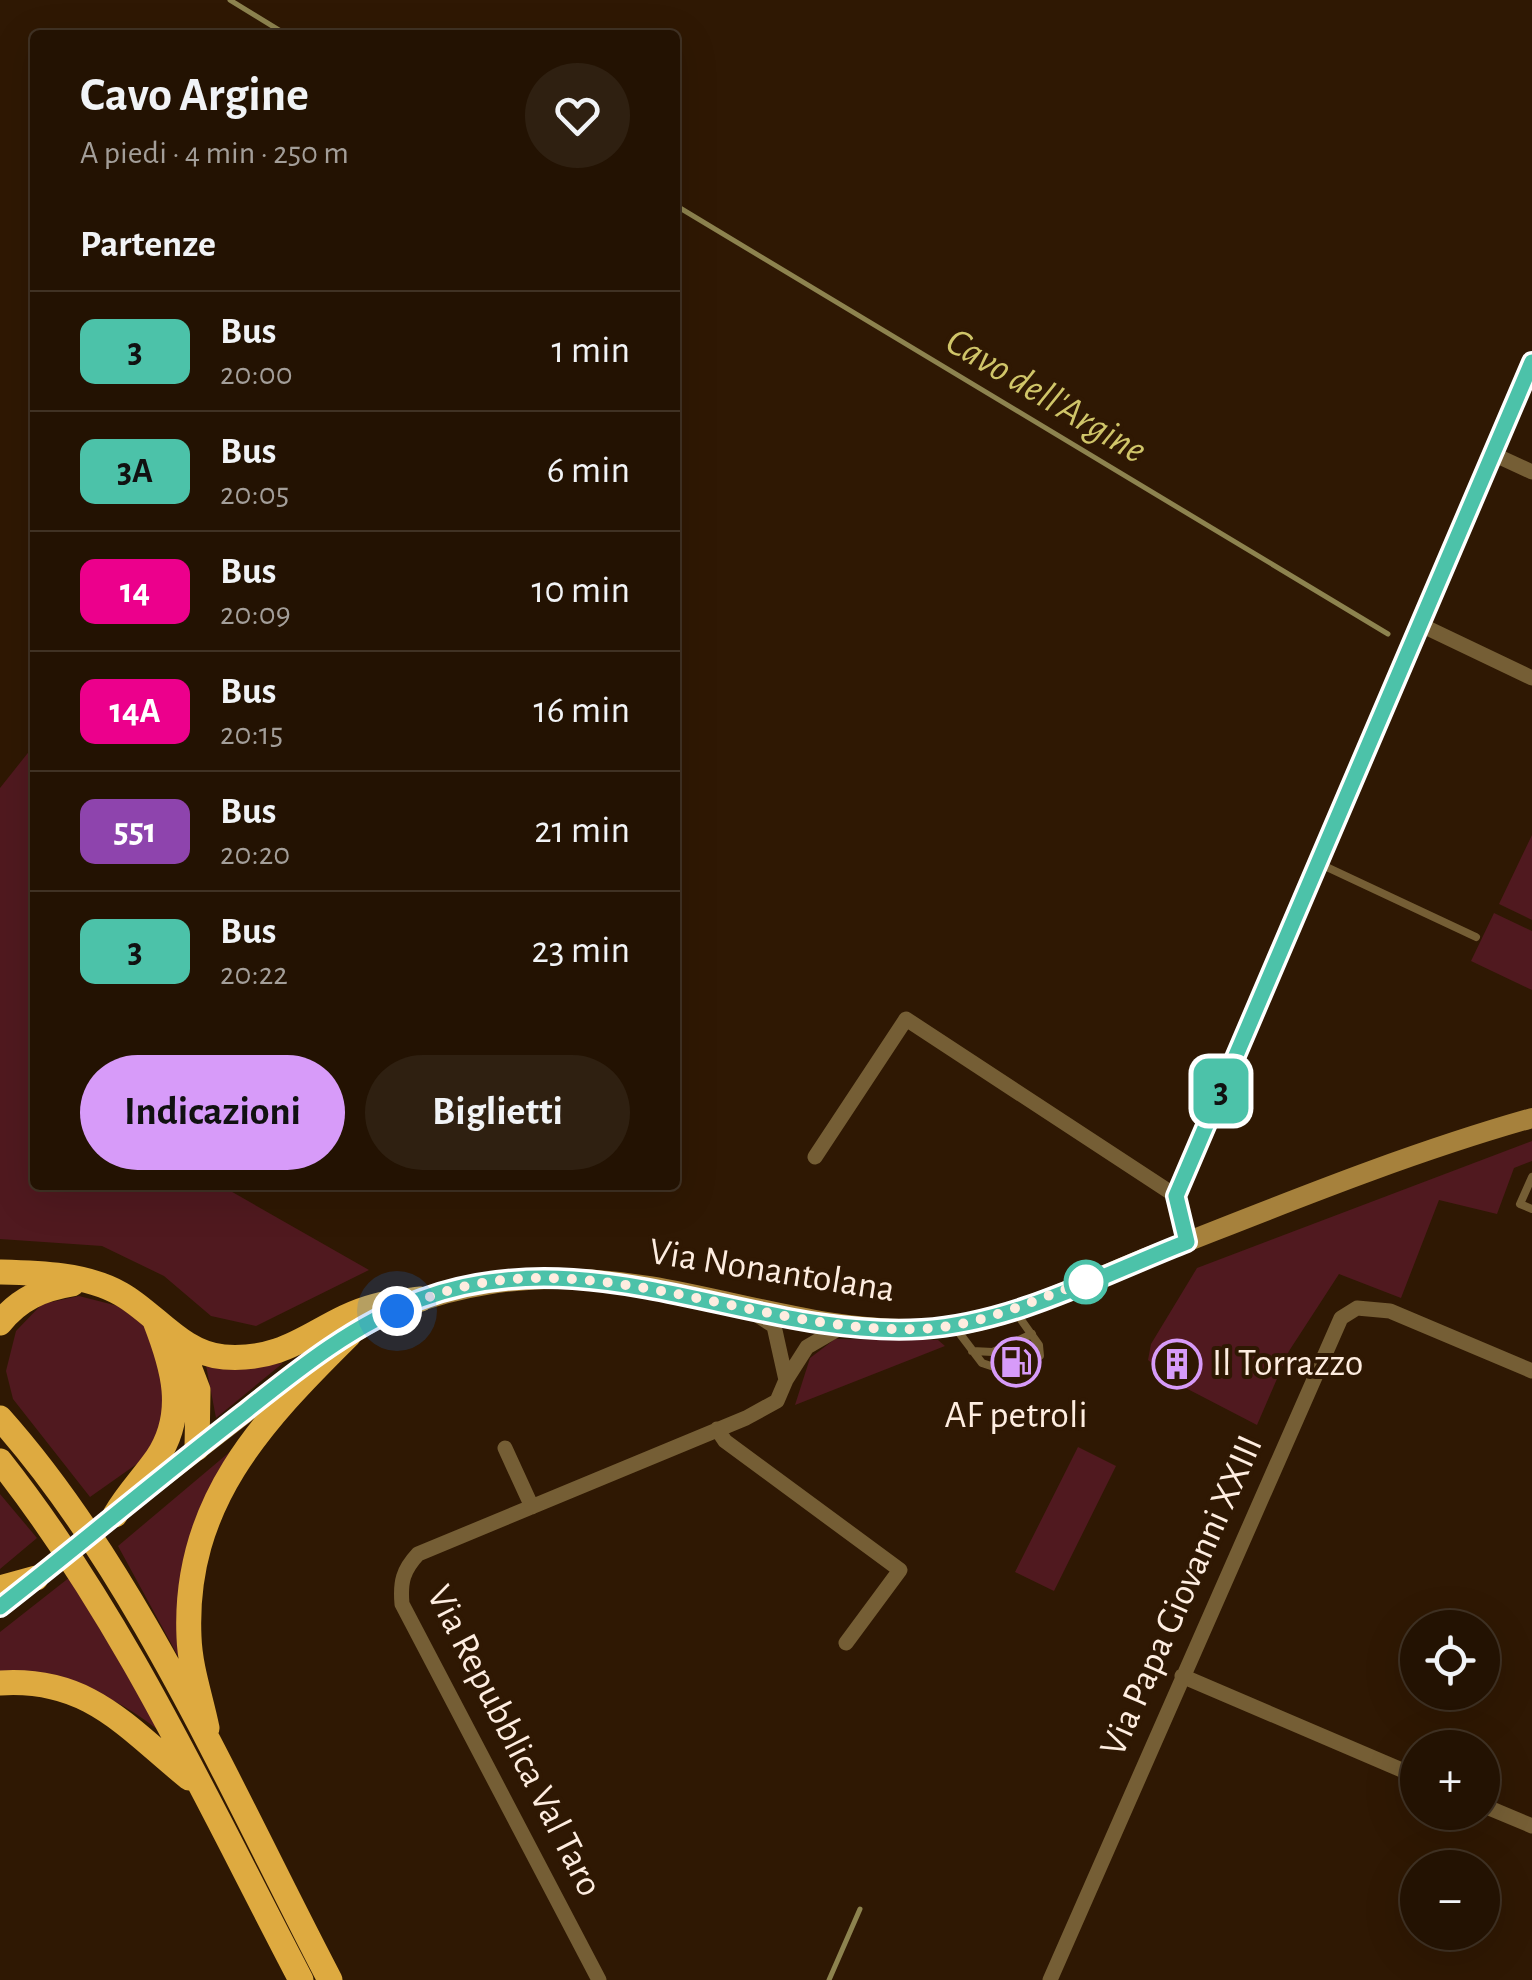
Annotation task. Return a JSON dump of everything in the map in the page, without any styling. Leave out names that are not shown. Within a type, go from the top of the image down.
[{"type":"highway","points":[[0,1272],[57,1275],[122,1294],[178,1338],[219,1357],[246,1358],[288,1349],[374,1306],[421,1299]]},
{"type":"highway","points":[[0,1323],[15,1305],[32,1295],[84,1282]]},
{"type":"highway","points":[[115,1515],[134,1483],[156,1460],[173,1420],[173,1372],[153,1317]]},
{"type":"highway","points":[[211,1752],[188,1638],[190,1593],[210,1511],[246,1447],[288,1395],[348,1336]]},
{"type":"highway","points":[[178,1338],[198,1390],[197,1448]]},
{"type":"highway","points":[[3,1417],[126,1595],[330,1980]]},
{"type":"highway","points":[[0,1461],[80,1573],[201,1787],[301,1980]]},
{"type":"highway","points":[[0,1588],[36,1578]]},
{"type":"highway","points":[[0,1682],[53,1686],[121,1716],[201,1787]]},
{"type":"main road","name":"Via Nonantolana","points":[[1482,1132],[1532,1108]]},
{"type":"main road","name":"Via Nonantolana","points":[[0,1607],[197,1448],[348,1336],[421,1299],[497,1283],[586,1279],[647,1286],[843,1326],[954,1325],[1014,1310],[1482,1132],[1532,1118]]},
{"type":"street","points":[[1187,1242],[1176,1196],[1532,362]]},
{"type":"street","points":[[1493,454],[1532,472]]},
{"type":"street","points":[[1421,625],[1532,678]]},
{"type":"street","points":[[815,1158],[906,1020],[1176,1196]]},
{"type":"street","points":[[743,1306],[774,1326],[786,1380]]},
{"type":"street","name":"Via Papa Giovanni XXIII","points":[[1050,1980],[1340,1318],[1357,1308],[1390,1311],[1532,1370]]},
{"type":"street","name":"Via Repubblica Val Taro","points":[[599,1980],[402,1604],[400,1584],[406,1566],[418,1554],[776,1402],[807,1348],[843,1326]]},
{"type":"street","points":[[716,1429],[726,1441],[900,1570],[846,1644]]},
{"type":"street","points":[[504,1448],[532,1507]]},
{"type":"street","points":[[1182,1676],[1400,1769]]},
{"type":"street","points":[[1500,1813],[1532,1826]]},
{"type":"lane","points":[[1318,863],[1476,937]]},
{"type":"lane","points":[[1532,1177],[1520,1204],[1532,1209]]},
{"type":"lane","points":[[954,1325],[989,1368],[1009,1372],[1040,1356],[1032,1334],[1014,1310]]},
{"type":"lane","points":[[972,1351],[992,1352],[1032,1334]]},
{"type":"shaded area","points":[[30,750],[30,1190],[229,1190],[369,1270],[256,1326],[211,1316],[164,1276],[102,1246],[0,1239],[0,788]]},
{"type":"shaded area","points":[[1532,835],[1532,920],[1499,904]]},
{"type":"shaded area","points":[[1494,913],[1532,931],[1532,990],[1471,961]]},
{"type":"shaded area","points":[[1532,1141],[1532,1161],[1514,1168],[1497,1214],[1439,1200],[1401,1298],[1339,1274],[1289,1351],[1257,1425],[1178,1384],[1148,1360],[1151,1344],[1197,1268]]},
{"type":"shaded area","points":[[79,1296],[118,1306],[153,1331],[171,1398],[151,1454],[90,1497],[13,1399],[6,1371],[16,1331],[42,1304]]},
{"type":"shaded area","points":[[835,1339],[938,1340],[945,1346],[795,1405],[810,1358]]},
{"type":"shaded area","points":[[205,1360],[240,1368],[283,1363],[216,1418]]},
{"type":"shaded area","points":[[251,1434],[193,1555],[191,1680],[118,1546]]},
{"type":"shaded area","points":[[1078,1447],[1116,1466],[1054,1591],[1015,1572]]},
{"type":"shaded area","points":[[0,1494],[37,1538],[0,1569]]},
{"type":"shaded area","points":[[70,1577],[162,1733],[124,1706],[87,1689],[0,1676],[0,1632]]},
{"type":"waterway","name":"Cavo dell'Argine","points":[[230,0],[279,30]]},
{"type":"waterway","name":"Cavo dell'Argine","points":[[680,208],[1388,634]]},
{"type":"waterway","points":[[829,1980],[860,1909]]},
{"type":"bus line","name":"3","points":[[0,1607],[277,1386],[348,1336],[421,1299],[497,1283],[586,1279],[683,1292],[843,1326],[919,1329],[990,1318],[1187,1242],[1176,1196],[1532,362]]},
{"type":"place","name":"AF petroli","points":[[1016,1362]]},
{"type":"place","name":"Il Torrazzo","points":[[1177,1364]]},
{"type":"route","points":[[397,1311],[421,1299],[497,1283],[586,1279],[683,1292],[843,1326],[919,1329],[990,1318],[1086,1282]]}]
